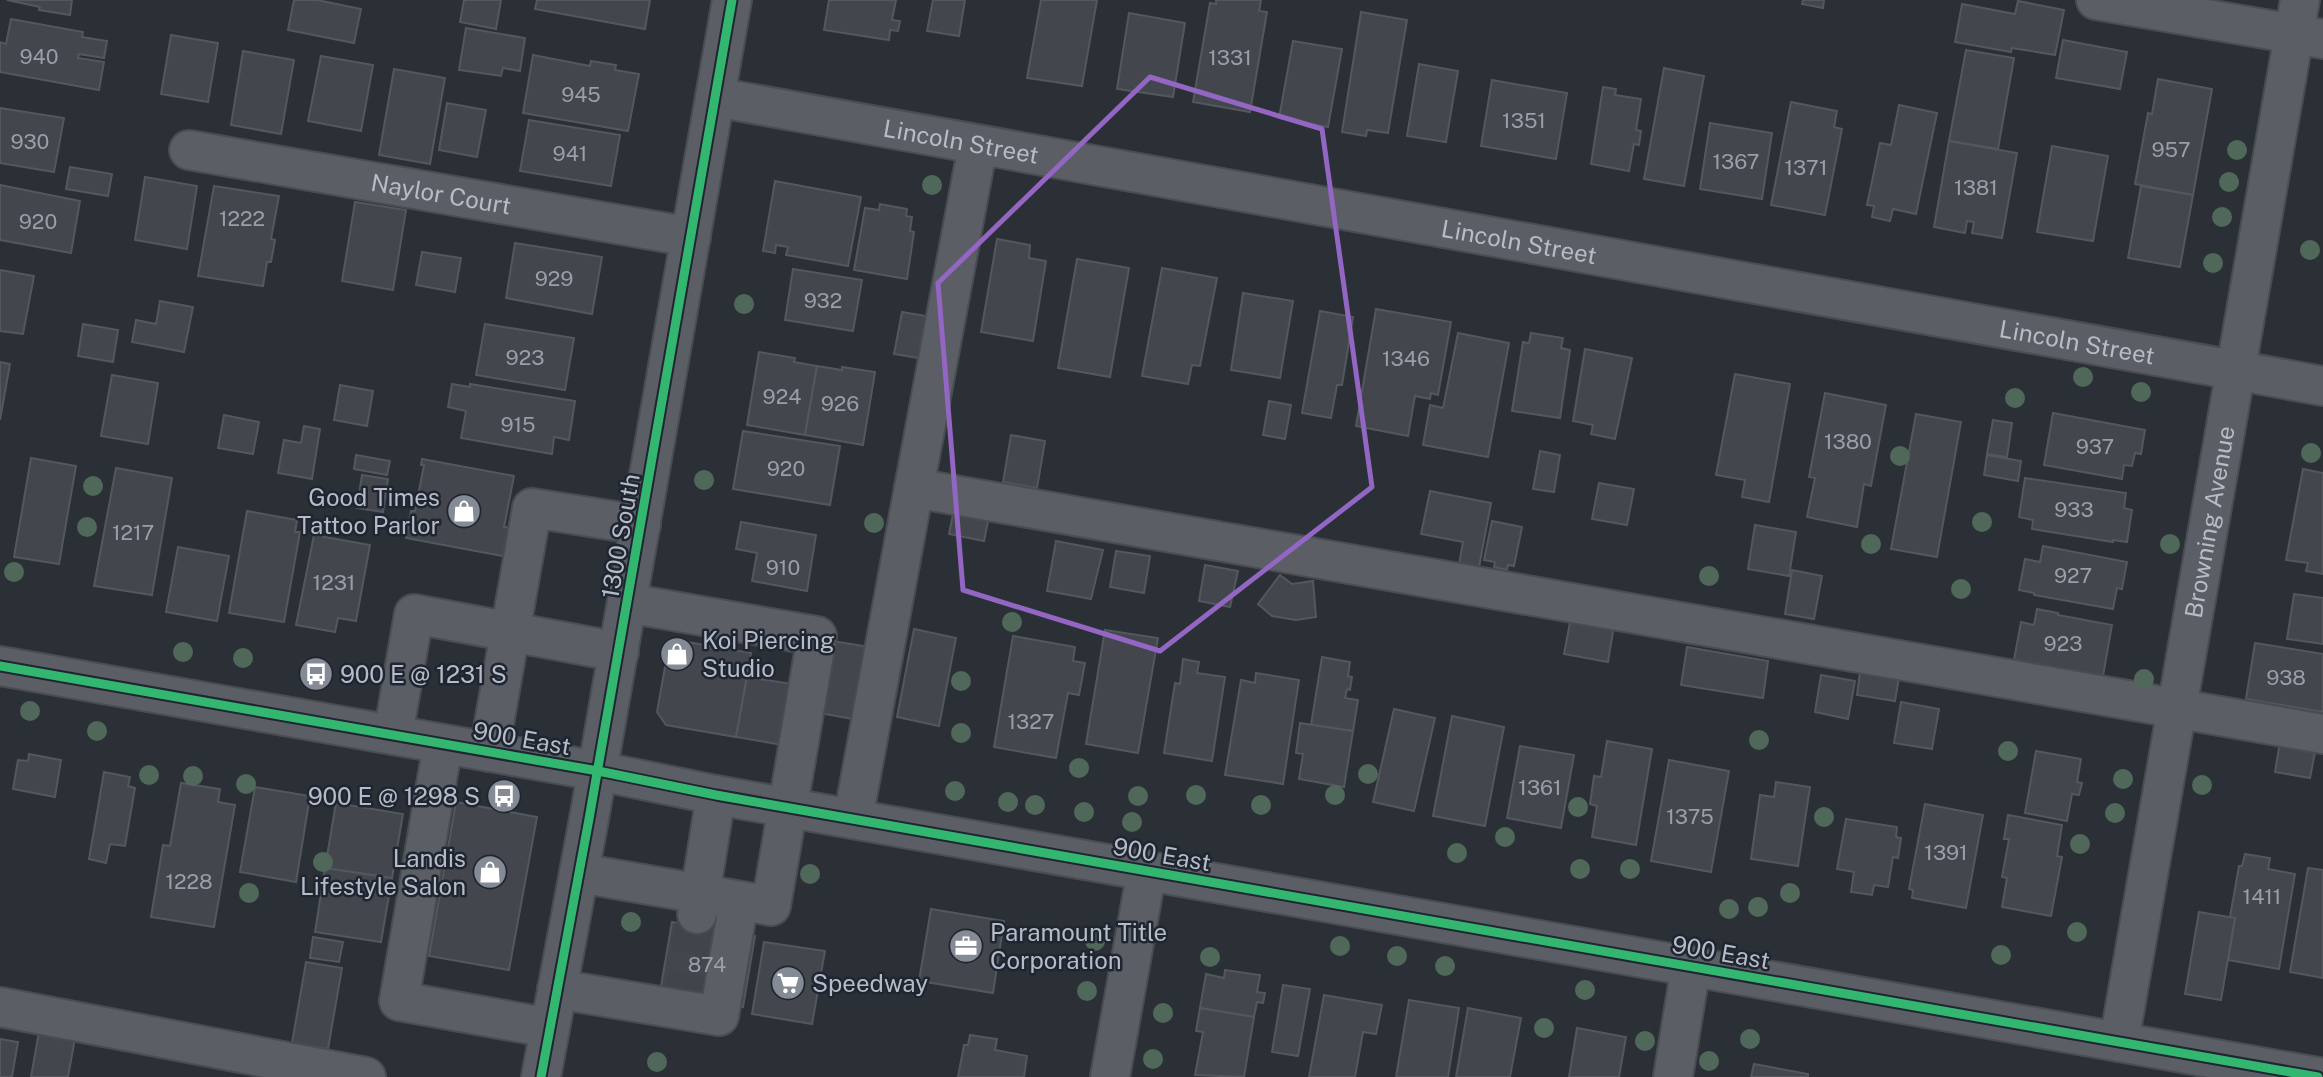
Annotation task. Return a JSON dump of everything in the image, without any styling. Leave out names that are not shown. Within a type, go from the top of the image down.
[{"type":"street","name":"1300 South","points":[[550,1076],[550,1028],[598,771],[732,0]]},
{"type":"street","points":[[2096,0],[2306,24]]},
{"type":"street","name":"Browning Avenue","points":[[2119,1042],[2236,370],[2306,24]]},
{"type":"street","name":"Lincoln Street","points":[[715,97],[2323,386]]},
{"type":"street","points":[[853,819],[978,145]]},
{"type":"street","name":"Naylor Court","points":[[189,150],[691,237]]},
{"type":"street","points":[[914,488],[2323,734]]},
{"type":"street","points":[[489,752],[532,508],[641,525]]},
{"type":"street","points":[[579,873],[698,904],[739,901],[771,906],[817,636],[627,603]]},
{"type":"street","points":[[393,735],[414,614],[619,652]]},
{"type":"street","name":"900 East","points":[[0,666],[2119,1042],[2234,1070],[2318,1077]]},
{"type":"street","points":[[443,744],[399,1001],[550,1028]]},
{"type":"street","points":[[698,904],[716,795]]},
{"type":"street","points":[[1110,1077],[1147,870]]},
{"type":"street","points":[[557,989],[719,1016],[739,901]]},
{"type":"street","points":[[1673,1077],[1692,967]]},
{"type":"street","points":[[0,1007],[366,1077]]},
{"type":"highlighted area","points":[[1150,77],[1322,129],[1372,487],[1160,651],[963,590],[938,283]]},
{"type":"building","points":[[7,0],[72,0],[70,15],[39,10],[40,7]]},
{"type":"building","points":[[294,0],[317,0],[361,9],[354,43],[288,30]]},
{"type":"building","points":[[464,0],[501,0],[496,29],[460,22]]},
{"type":"building","points":[[537,0],[650,0],[645,29],[535,9]]},
{"type":"building","points":[[829,0],[896,0],[892,20],[900,21],[898,31],[890,30],[889,40],[824,30]]},
{"type":"building","points":[[933,0],[965,0],[959,36],[927,31]]},
{"type":"building","points":[[1041,0],[1097,0],[1082,86],[1027,78]]},
{"type":"building","points":[[1216,0],[1261,0],[1259,11],[1267,12],[1250,112],[1193,102],[1210,3],[1216,4]]},
{"type":"building","points":[[1803,0],[1824,0],[1823,8],[1802,4]]},
{"type":"building","points":[[2018,1],[2064,10],[2055,55],[2012,48],[2011,52],[1955,42],[1962,4],[2015,14]]},
{"type":"building","points":[[1361,12],[1407,20],[1388,133],[1367,130],[1366,136],[1342,132]]},
{"type":"building","points":[[1129,13],[1185,23],[1173,97],[1117,89]]},
{"type":"building","points":[[11,19],[83,32],[82,37],[107,41],[104,58],[79,54],[78,58],[104,62],[99,90],[0,72],[0,42],[6,44]]},
{"type":"building","points":[[466,28],[525,38],[520,71],[503,68],[501,76],[459,70]]},
{"type":"building","points":[[171,35],[218,43],[208,102],[161,94]]},
{"type":"building","points":[[2063,40],[2127,52],[2120,89],[2056,78]]},
{"type":"building","points":[[1293,41],[1342,49],[1328,127],[1279,118]]},
{"type":"building","points":[[1966,50],[2014,58],[1998,149],[1949,141]]},
{"type":"building","points":[[243,51],[294,60],[281,134],[231,125]]},
{"type":"building","points":[[533,55],[590,66],[591,61],[616,65],[615,70],[639,74],[628,131],[523,113]]},
{"type":"building","points":[[321,56],[373,65],[361,131],[308,121]]},
{"type":"building","points":[[1419,64],[1458,71],[1446,142],[1407,136]]},
{"type":"building","points":[[1664,68],[1704,76],[1684,186],[1644,179]]},
{"type":"building","points":[[394,69],[445,78],[430,164],[379,155]]},
{"type":"building","points":[[2158,79],[2212,89],[2193,195],[2135,184],[2148,113],[2152,114]]},
{"type":"building","points":[[1492,80],[1567,93],[1556,159],[1481,146]]},
{"type":"building","points":[[1603,87],[1616,89],[1615,95],[1641,99],[1636,130],[1641,131],[1639,145],[1634,144],[1629,171],[1591,164]]},
{"type":"building","points":[[1791,102],[1837,111],[1834,127],[1842,129],[1825,215],[1771,205]]},
{"type":"building","points":[[447,103],[486,110],[477,157],[439,150]]},
{"type":"building","points":[[1899,105],[1937,113],[1916,214],[1893,209],[1890,221],[1872,217],[1874,206],[1867,205],[1880,143],[1891,145]]},
{"type":"building","points":[[0,108],[64,118],[54,172],[0,163]]},
{"type":"building","points":[[529,120],[620,135],[611,186],[520,171]]},
{"type":"building","points":[[1710,123],[1772,133],[1762,199],[1700,189]]},
{"type":"building","points":[[1949,141],[2017,153],[2002,238],[1972,233],[1974,222],[1967,221],[1965,233],[1934,227]]},
{"type":"building","points":[[2052,146],[2108,156],[2093,241],[2037,232]]},
{"type":"building","points":[[70,167],[112,174],[108,196],[66,189]]},
{"type":"building","points":[[145,177],[197,186],[187,249],[135,240]]},
{"type":"building","points":[[775,181],[861,197],[848,266],[786,255],[788,247],[776,245],[775,253],[763,251]]},
{"type":"building","points":[[0,185],[80,201],[71,253],[0,240]]},
{"type":"building","points":[[214,186],[279,196],[271,239],[275,240],[271,262],[267,262],[263,286],[198,276]]},
{"type":"building","points":[[2141,186],[2193,195],[2180,267],[2128,258]]},
{"type":"building","points":[[355,202],[406,210],[393,290],[342,281]]},
{"type":"building","points":[[880,204],[907,209],[906,216],[912,217],[910,231],[914,232],[907,279],[854,270],[865,208],[879,210]]},
{"type":"building","points":[[997,239],[1030,245],[1029,258],[1046,261],[1033,341],[981,332]]},
{"type":"building","points":[[515,243],[602,257],[592,314],[506,298]]},
{"type":"building","points":[[422,252],[461,258],[455,292],[416,285]]},
{"type":"building","points":[[1077,259],[1129,268],[1110,377],[1058,368]]},
{"type":"building","points":[[1162,268],[1217,278],[1200,366],[1192,365],[1188,384],[1142,376]]},
{"type":"building","points":[[793,269],[862,280],[853,331],[785,320]]},
{"type":"building","points":[[0,270],[34,276],[23,334],[0,331]]},
{"type":"building","points":[[1243,293],[1293,301],[1280,378],[1231,370]]},
{"type":"building","points":[[160,301],[193,307],[184,352],[132,342],[136,320],[156,324]]},
{"type":"building","points":[[1376,309],[1451,322],[1438,395],[1431,393],[1430,399],[1415,396],[1408,436],[1356,426]]},
{"type":"building","points":[[1320,311],[1353,317],[1342,385],[1337,385],[1331,418],[1302,413]]},
{"type":"building","points":[[902,312],[944,319],[936,361],[894,354]]},
{"type":"building","points":[[83,324],[118,330],[113,362],[78,356]]},
{"type":"building","points":[[485,324],[574,338],[565,390],[476,375]]},
{"type":"building","points":[[1458,333],[1509,343],[1488,457],[1423,445],[1430,405],[1443,408]]},
{"type":"building","points":[[1531,333],[1563,338],[1561,348],[1570,350],[1560,418],[1512,411],[1523,342],[1529,343]]},
{"type":"building","points":[[1585,349],[1632,358],[1615,439],[1591,434],[1593,425],[1573,421]]},
{"type":"building","points":[[759,352],[795,358],[794,362],[817,366],[805,435],[747,425]]},
{"type":"building","points":[[0,362],[10,364],[0,420]]},
{"type":"building","points":[[817,366],[875,372],[863,445],[805,435]]},
{"type":"building","points":[[1735,374],[1790,384],[1769,502],[1742,497],[1745,480],[1716,475]]},
{"type":"building","points":[[112,375],[158,383],[148,444],[101,436]]},
{"type":"building","points":[[452,384],[470,387],[470,384],[575,401],[569,440],[554,437],[552,454],[461,438],[466,411],[448,407]]},
{"type":"building","points":[[340,385],[373,391],[367,426],[334,420]]},
{"type":"building","points":[[1825,393],[1886,405],[1871,486],[1864,484],[1857,527],[1807,517],[1815,478],[1809,477]]},
{"type":"building","points":[[1269,401],[1291,405],[1285,439],[1263,435]]},
{"type":"building","points":[[2053,413],[2145,430],[2141,454],[2135,453],[2132,466],[2124,465],[2122,479],[2044,465]]},
{"type":"building","points":[[1916,414],[1961,422],[1937,557],[1891,549]]},
{"type":"building","points":[[224,415],[259,422],[253,454],[218,448]]},
{"type":"building","points":[[1993,420],[2012,423],[2007,457],[1987,454]]},
{"type":"building","points":[[304,426],[320,429],[312,479],[278,473],[284,440],[301,443]]},
{"type":"building","points":[[743,431],[840,446],[830,505],[733,489]]},
{"type":"building","points":[[1011,435],[1045,441],[1037,488],[1003,482]]},
{"type":"building","points":[[1540,451],[1560,455],[1554,492],[1533,489]]},
{"type":"building","points":[[356,455],[390,461],[387,475],[354,469]]},
{"type":"building","points":[[1987,455],[2021,461],[2018,481],[1984,475]]},
{"type":"building","points":[[31,458],[76,466],[59,564],[14,557]]},
{"type":"building","points":[[422,459],[514,476],[504,527],[513,528],[508,557],[406,538],[411,511],[415,511],[424,465],[421,465]]},
{"type":"building","points":[[116,468],[172,478],[152,595],[94,586]]},
{"type":"building","points":[[2303,469],[2323,473],[2323,574],[2306,571],[2308,563],[2286,560]]},
{"type":"building","points":[[362,475],[388,479],[383,512],[357,508]]},
{"type":"building","points":[[2025,478],[2126,493],[2124,508],[2132,510],[2127,542],[2032,529],[2033,520],[2019,517]]},
{"type":"building","points":[[1599,483],[1634,489],[1627,525],[1592,519]]},
{"type":"building","points":[[1430,491],[1491,503],[1479,567],[1459,564],[1463,542],[1421,534]]},
{"type":"building","points":[[956,499],[991,507],[984,541],[949,534]]},
{"type":"building","points":[[247,511],[297,520],[295,532],[300,532],[284,622],[229,613]]},
{"type":"building","points":[[1492,521],[1522,527],[1514,566],[1508,565],[1507,570],[1494,567],[1495,562],[1484,560]]},
{"type":"building","points":[[741,522],[816,535],[807,591],[752,581],[757,553],[736,549]]},
{"type":"building","points":[[1755,525],[1796,532],[1789,576],[1748,569]]},
{"type":"building","points":[[314,535],[370,545],[356,621],[338,618],[335,632],[296,625]]},
{"type":"building","points":[[1056,541],[1103,550],[1091,599],[1047,591]]},
{"type":"building","points":[[2043,546],[2127,562],[2122,589],[2117,588],[2113,609],[2019,590],[2025,559],[2040,562]]},
{"type":"building","points":[[178,547],[229,556],[217,621],[166,612]]},
{"type":"building","points":[[1116,551],[1150,556],[1144,593],[1110,587]]},
{"type":"building","points":[[1205,565],[1238,571],[1230,607],[1199,601]]},
{"type":"building","points":[[1792,570],[1822,576],[1814,619],[1785,614]]},
{"type":"building","points":[[1280,575],[1292,584],[1313,581],[1316,617],[1296,620],[1272,616],[1258,604]]},
{"type":"building","points":[[2294,594],[2323,598],[2323,644],[2287,639]]},
{"type":"building","points":[[2037,609],[2112,625],[2103,676],[2014,660],[2021,622],[2034,625]]},
{"type":"building","points":[[1572,612],[1615,619],[1608,662],[1564,654]]},
{"type":"building","points":[[914,629],[956,638],[939,726],[897,717]]},
{"type":"building","points":[[1105,630],[1158,638],[1138,753],[1086,744]]},
{"type":"building","points":[[1013,636],[1075,647],[1073,661],[1085,663],[1079,695],[1068,693],[1056,758],[994,747]]},
{"type":"building","points":[[670,639],[751,653],[736,737],[666,725],[657,712]]},
{"type":"building","points":[[826,640],[876,648],[864,721],[814,712]]},
{"type":"building","points":[[2255,643],[2323,654],[2323,712],[2246,699]]},
{"type":"building","points":[[1687,647],[1768,661],[1763,698],[1681,685]]},
{"type":"building","points":[[1322,657],[1350,662],[1348,676],[1352,677],[1350,690],[1347,689],[1345,698],[1358,700],[1353,731],[1311,725]]},
{"type":"building","points":[[1183,659],[1199,662],[1197,673],[1225,677],[1212,761],[1164,753],[1175,683],[1180,684]]},
{"type":"building","points":[[1861,665],[1900,671],[1895,701],[1857,695]]},
{"type":"building","points":[[1256,673],[1299,680],[1283,784],[1225,775],[1241,680],[1255,683]]},
{"type":"building","points":[[1821,675],[1855,681],[1848,719],[1815,712]]},
{"type":"building","points":[[747,677],[799,685],[789,746],[736,737]]},
{"type":"building","points":[[1901,702],[1939,709],[1932,749],[1894,743]]},
{"type":"building","points":[[1394,709],[1435,718],[1414,811],[1373,802]]},
{"type":"building","points":[[1452,716],[1504,727],[1485,826],[1433,816]]},
{"type":"building","points":[[1300,723],[1353,731],[1344,787],[1299,779],[1303,754],[1296,753]]},
{"type":"building","points":[[2281,736],[2317,742],[2310,778],[2275,772]]},
{"type":"building","points":[[1607,741],[1652,749],[1636,845],[1592,837],[1597,806],[1590,804],[1594,776],[1601,777]]},
{"type":"building","points":[[1520,746],[1574,755],[1561,828],[1507,818]]},
{"type":"building","points":[[2036,751],[2081,759],[2077,782],[2082,783],[2079,795],[2072,794],[2067,821],[2025,813]]},
{"type":"building","points":[[29,754],[61,760],[55,797],[13,789],[18,760],[28,761]]},
{"type":"building","points":[[1669,760],[1729,771],[1711,872],[1651,861]]},
{"type":"building","points":[[104,772],[130,777],[128,786],[135,788],[125,846],[110,844],[106,863],[89,859]]},
{"type":"building","points":[[1776,782],[1810,787],[1798,866],[1751,859],[1760,795],[1774,797]]},
{"type":"building","points":[[181,783],[220,789],[218,802],[235,805],[214,927],[151,917],[163,845],[170,846]]},
{"type":"building","points":[[255,787],[310,796],[296,882],[240,872]]},
{"type":"building","points":[[456,802],[537,817],[509,970],[429,956]]},
{"type":"building","points":[[336,803],[403,814],[392,878],[325,868]]},
{"type":"building","points":[[1925,804],[1983,815],[1966,908],[1912,898],[1913,890],[1909,889]]},
{"type":"building","points":[[2008,815],[2062,825],[2057,856],[2062,857],[2051,916],[2002,907],[2007,878],[2002,877],[2009,839],[2004,839]]},
{"type":"building","points":[[1846,819],[1897,827],[1896,837],[1901,838],[1898,858],[1893,857],[1888,887],[1874,885],[1872,895],[1851,892],[1854,872],[1837,869]]},
{"type":"building","points":[[2245,854],[2270,858],[2268,869],[2295,874],[2279,969],[2228,960],[2235,918],[2230,917],[2239,866],[2242,866]]},
{"type":"building","points":[[325,868],[392,878],[381,942],[315,932]]},
{"type":"building","points":[[2308,868],[2323,870],[2323,978],[2290,972]]},
{"type":"building","points":[[931,909],[1004,921],[993,993],[919,981]]},
{"type":"building","points":[[2199,912],[2235,918],[2221,1000],[2185,994]]},
{"type":"building","name":"Speedway","points":[[672,922],[755,936],[743,1007],[660,992]]},
{"type":"building","points":[[313,937],[343,942],[339,962],[310,958]]},
{"type":"building","name":"Speedway","points":[[764,942],[825,951],[812,1024],[752,1014]]},
{"type":"building","points":[[306,962],[342,968],[328,1049],[292,1043]]},
{"type":"building","points":[[1225,970],[1260,975],[1257,992],[1265,993],[1263,1003],[1257,1002],[1254,1017],[1200,1008],[1206,974],[1224,978]]},
{"type":"building","points":[[1283,985],[1310,989],[1298,1056],[1272,1052]]},
{"type":"building","points":[[1324,995],[1382,1005],[1376,1034],[1363,1032],[1355,1077],[1309,1077]]},
{"type":"building","points":[[1409,1000],[1459,1008],[1448,1077],[1396,1077]]},
{"type":"building","points":[[1200,1008],[1254,1017],[1244,1077],[1195,1075],[1203,1032],[1196,1031]]},
{"type":"building","points":[[1468,1008],[1521,1018],[1510,1077],[1456,1077]]},
{"type":"building","points":[[1577,1028],[1626,1037],[1619,1077],[1569,1077]]},
{"type":"building","points":[[39,1032],[75,1038],[68,1077],[31,1077]]},
{"type":"building","points":[[970,1035],[997,1039],[995,1050],[1027,1056],[1024,1077],[958,1077],[964,1045],[968,1045]]},
{"type":"building","points":[[0,1039],[18,1042],[12,1077],[0,1077]]},
{"type":"building","points":[[1754,1064],[1808,1074],[1808,1077],[1751,1077]]},
{"type":"tunnel","points":[[681,1010],[697,914]]},
{"type":"cycle path","points":[[541,1077],[589,819],[732,0]]},
{"type":"cycle path","points":[[0,666],[2318,1077]]},
{"type":"place","name":"Good Times Tattoo Parlor","points":[[464,511]]},
{"type":"place","name":"Koi Piercing Studio","points":[[677,654]]},
{"type":"place","name":"900 E @ 1231 S","points":[[316,674]]},
{"type":"place","name":"900 E @ 1298 S","points":[[504,796]]},
{"type":"place","name":"Landis Lifestyle Salon","points":[[490,872]]},
{"type":"place","name":"Paramount Title Corporation","points":[[966,946]]},
{"type":"place","name":"Speedway","points":[[788,983]]}]
